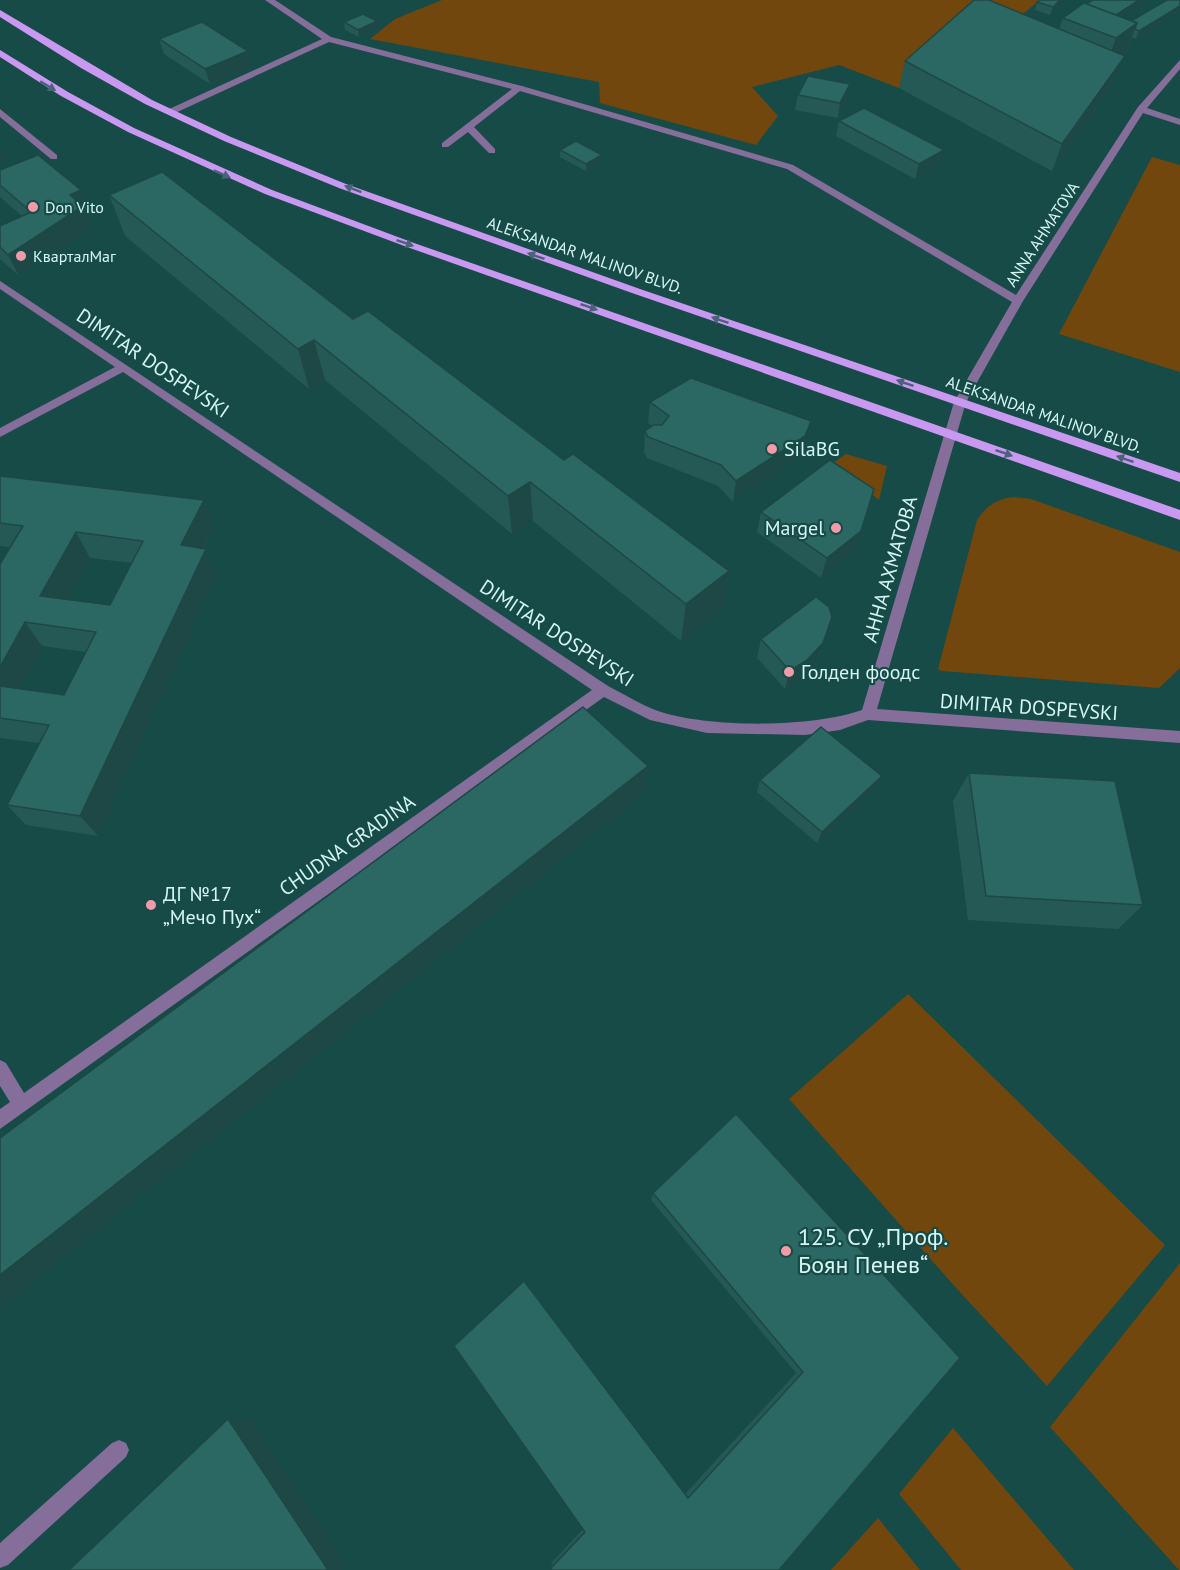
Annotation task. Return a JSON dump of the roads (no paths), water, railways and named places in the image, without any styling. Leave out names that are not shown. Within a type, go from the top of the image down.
[{"type":"main road","name":"ALEKSANDAR MALINOV BLVD.","points":[[0,13],[73,60],[170,112],[258,152],[481,236],[1180,478]]},
{"type":"main road","points":[[0,53],[45,84],[152,143],[313,211],[1180,515]]},
{"type":"street","points":[[269,0],[328,39],[519,88],[790,167],[1018,301]]},
{"type":"street","points":[[170,112],[328,39]]},
{"type":"street","name":"ANNA AHMATOVA","points":[[949,433],[960,402],[1018,301],[1141,109],[1180,63]]},
{"type":"street","points":[[445,145],[519,88]]},
{"type":"street","points":[[1141,109],[1180,122]]},
{"type":"street","points":[[0,112],[54,157]]},
{"type":"street","points":[[468,127],[492,151]]},
{"type":"street","name":"DIMITAR DOSPEVSKI","points":[[0,284],[603,690],[656,716],[707,727],[805,729],[840,724],[868,714],[1180,737]]},
{"type":"street","points":[[0,433],[124,367]]},
{"type":"street","name":"АННА АХМАТОВА","points":[[868,714],[949,433]]},
{"type":"street","name":"CHUDNA GRADINA","points":[[0,1120],[603,690]]},
{"type":"street","points":[[0,1069],[21,1105]]},
{"type":"street","points":[[0,1557],[119,1450]]},
{"type":"place","name":"Don Vito","points":[[33,207]]},
{"type":"place","name":"КварталМаг","points":[[21,256]]},
{"type":"place","name":"SilaBG","points":[[772,449]]},
{"type":"place","name":"Margel","points":[[836,528]]},
{"type":"place","name":"Голден фоодс","points":[[789,672]]},
{"type":"place","name":"ДГ №17 „Мечо Пух“","points":[[151,905]]},
{"type":"place","name":"125. СУ „Проф. Боян Пенев“","points":[[786,1251]]}]
